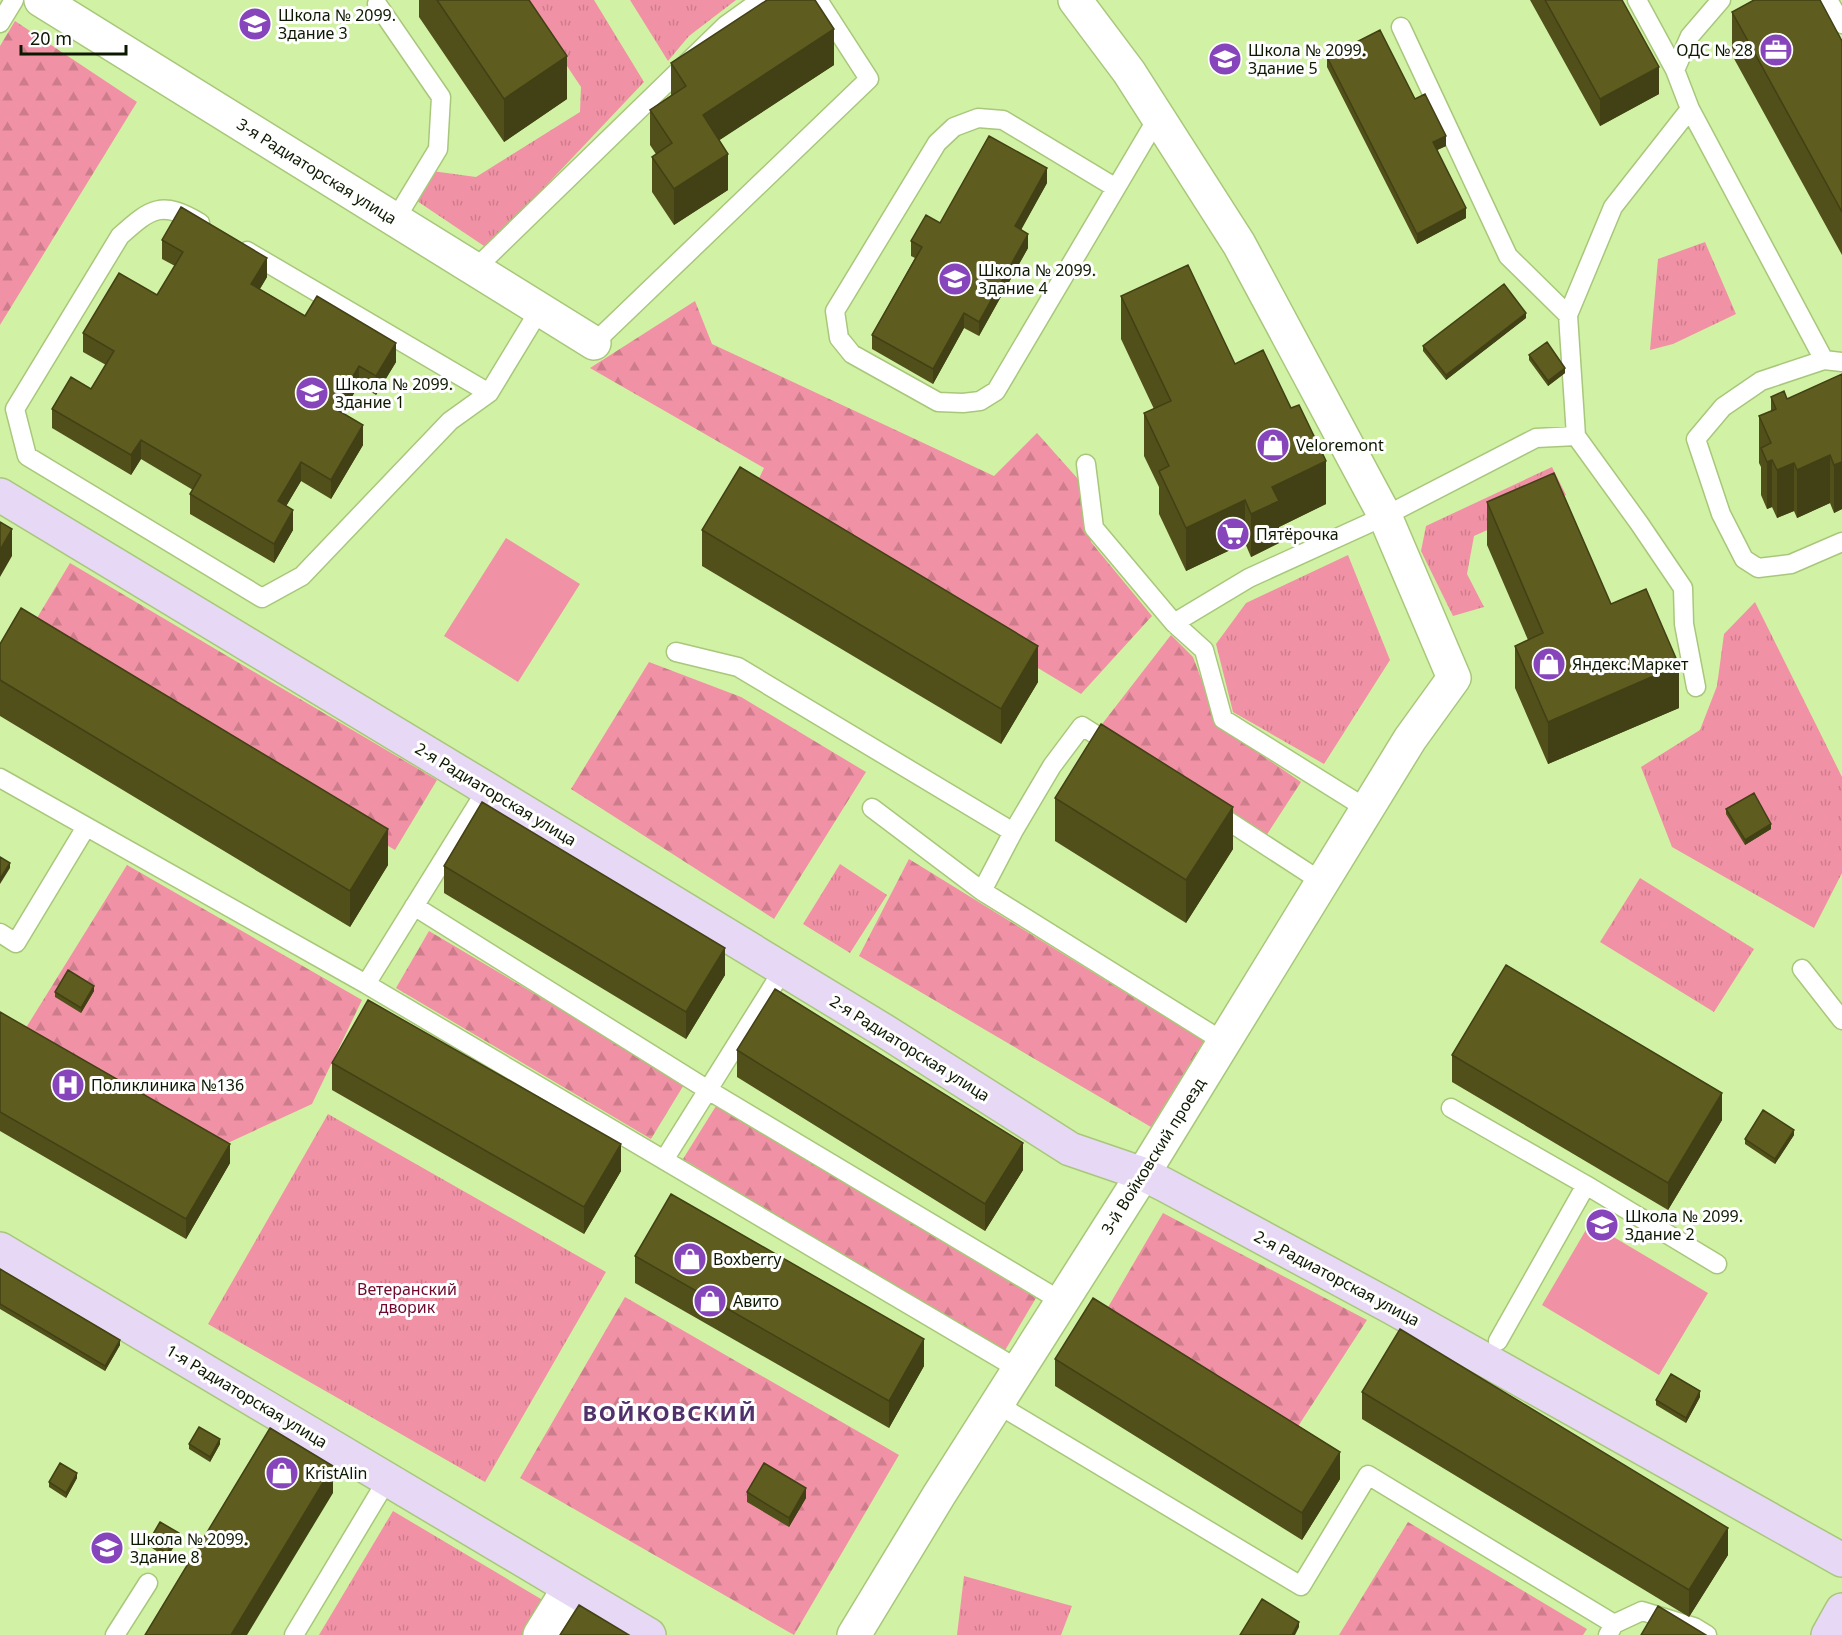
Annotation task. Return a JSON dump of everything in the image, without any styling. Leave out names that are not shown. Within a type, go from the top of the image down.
[{"type":"street","name":"3-я Радиаторская улица","points":[[41,0],[594,343]]},
{"type":"street","points":[[1075,0],[1129,72],[1239,244],[1385,516]]},
{"type":"street","name":"2-я Радиаторская улица","points":[[0,495],[487,789],[1070,1149],[1143,1174],[1391,1307],[1842,1560]]},
{"type":"street","name":"3-й Войковский проезд","points":[[854,1635],[939,1495],[1143,1174],[1410,739],[1454,678],[1385,516]]},
{"type":"street","name":"1-я Радиаторская улица","points":[[0,1249],[649,1635]]},
{"type":"street","points":[[540,1635],[569,1588]]},
{"type":"street","points":[[1828,1635],[1842,1610]]},
{"type":"lane","points":[[0,23],[14,0]]},
{"type":"lane","points":[[475,269],[726,25],[761,0]]},
{"type":"lane","points":[[594,343],[869,79],[818,0]]},
{"type":"lane","points":[[1637,0],[1675,70],[1690,109],[1833,361],[1761,381],[1723,407],[1696,439],[1721,514],[1744,559],[1758,568],[1791,564],[1842,542]]},
{"type":"lane","points":[[1675,70],[1690,36],[1721,0]]},
{"type":"lane","points":[[1828,0],[1842,24]]},
{"type":"lane","points":[[377,4],[441,97],[438,149],[395,220]]},
{"type":"lane","points":[[1401,27],[1508,256],[1568,315]]},
{"type":"lane","points":[[1690,109],[1613,207],[1568,315],[1576,436],[1683,588],[1684,624],[1696,687]]},
{"type":"lane","points":[[1116,188],[1002,120],[978,118],[954,127],[937,143],[836,311],[839,338],[852,354],[938,402],[980,401],[996,391],[1158,117]]},
{"type":"lane","points":[[211,229],[180,211],[162,209],[142,215],[120,236],[15,409],[27,456],[262,598],[302,576],[450,421],[489,393],[540,309]]},
{"type":"lane","points":[[232,242],[489,393]]},
{"type":"lane","points":[[1174,623],[1249,578],[1385,516],[1536,438],[1576,436]]},
{"type":"lane","points":[[1086,464],[1094,528],[1174,623],[1204,650],[1223,719],[1367,809]]},
{"type":"lane","points":[[676,652],[738,667],[1013,832]]},
{"type":"lane","points":[[982,891],[1052,766],[1082,726],[1132,758]]},
{"type":"lane","points":[[0,778],[366,984],[1018,1369]]},
{"type":"lane","points":[[366,984],[487,789]]},
{"type":"lane","points":[[1202,804],[1322,882]]},
{"type":"lane","points":[[872,808],[982,891],[1224,1042]]},
{"type":"lane","points":[[0,933],[16,943],[86,827]]},
{"type":"lane","points":[[414,906],[708,1090],[1061,1301]]},
{"type":"lane","points":[[1802,969],[1842,1020]]},
{"type":"lane","points":[[664,1160],[783,970]]},
{"type":"lane","points":[[1451,1108],[1717,1263]]},
{"type":"lane","points":[[1498,1341],[1586,1185]]},
{"type":"lane","points":[[997,1404],[1301,1586],[1368,1475],[1611,1629],[1642,1611],[1694,1627],[1707,1635]]},
{"type":"lane","points":[[294,1635],[387,1480]]},
{"type":"lane","points":[[115,1635],[148,1583]]},
{"type":"green space","points":[[523,0],[594,0],[644,82],[487,248],[417,201],[432,171],[476,177],[580,112],[581,87]]},
{"type":"green space","points":[[630,0],[736,0],[689,36],[668,61]]},
{"type":"green space","points":[[15,21],[137,102],[0,325],[0,46]]},
{"type":"green space","points":[[1705,242],[1736,314],[1673,344],[1650,350],[1658,259]]},
{"type":"green space","points":[[695,301],[712,344],[994,476],[1037,433],[1078,479],[1091,542],[1152,616],[1081,694],[751,495],[764,468],[590,368]]},
{"type":"green space","points":[[1552,467],[1566,495],[1474,536],[1467,574],[1484,607],[1453,616],[1421,551],[1426,526]]},
{"type":"green space","points":[[506,538],[580,584],[518,682],[444,636]]},
{"type":"green space","points":[[1348,555],[1390,660],[1324,764],[1233,712],[1216,644],[1246,603]]},
{"type":"green space","points":[[70,563],[437,780],[395,850],[28,633]]},
{"type":"green space","points":[[1755,602],[1842,777],[1842,873],[1814,928],[1672,847],[1641,767],[1700,730],[1717,686],[1724,634]]},
{"type":"green space","points":[[1171,635],[1193,657],[1219,726],[1301,782],[1266,836],[1099,728]]},
{"type":"green space","points":[[649,662],[741,697],[866,772],[774,919],[571,789]]},
{"type":"green space","points":[[909,859],[1204,1041],[1151,1127],[859,956]]},
{"type":"green space","points":[[840,864],[887,895],[850,953],[803,924]]},
{"type":"green space","points":[[127,865],[362,1000],[312,1104],[219,1147],[24,1031]]},
{"type":"green space","points":[[1640,878],[1754,949],[1714,1012],[1600,942]]},
{"type":"green space","points":[[429,931],[685,1083],[651,1139],[396,988]]},
{"type":"green space","points":[[716,1106],[1036,1298],[1004,1352],[683,1159]]},
{"type":"green space","name":"Ветеранский дворик","points":[[328,1114],[606,1272],[485,1482],[208,1324]]},
{"type":"green space","points":[[1163,1213],[1367,1320],[1295,1431],[1100,1321]]},
{"type":"green space","points":[[1590,1223],[1708,1293],[1659,1375],[1542,1305]]},
{"type":"green space","points":[[625,1297],[899,1455],[794,1635],[520,1478]]},
{"type":"green space","points":[[393,1511],[546,1602],[526,1635],[319,1635]]},
{"type":"green space","points":[[1408,1522],[1587,1629],[1583,1635],[1339,1635]]},
{"type":"green space","points":[[964,1576],[1072,1606],[1061,1635],[957,1635]]},
{"type":"building","points":[[437,0],[529,0],[567,56],[504,99]]},
{"type":"building","points":[[767,0],[815,0],[834,29],[703,115],[728,154],[674,189],[652,157],[672,143],[650,110],[686,86],[671,63]]},
{"type":"building","points":[[1545,0],[1622,0],[1659,67],[1600,99]]},
{"type":"building","points":[[1754,0],[1820,0],[1842,41],[1842,212],[1732,12]]},
{"type":"building","points":[[1380,30],[1415,99],[1425,94],[1446,136],[1433,142],[1466,208],[1417,234],[1327,57]]},
{"type":"building","points":[[989,136],[1047,168],[1015,226],[1028,234],[979,322],[964,313],[933,369],[872,335],[922,247],[911,241],[926,215],[940,223]]},
{"type":"building","points":[[181,207],[267,258],[251,284],[305,316],[317,296],[396,343],[376,376],[359,366],[334,408],[363,425],[331,480],[301,462],[278,501],[293,510],[274,544],[190,494],[201,475],[141,440],[131,455],[52,409],[71,377],[91,389],[114,351],[83,333],[119,273],[157,295],[183,252],[162,240]]},
{"type":"building","points":[[1188,265],[1235,364],[1263,350],[1291,408],[1299,405],[1326,461],[1272,487],[1279,501],[1251,514],[1245,500],[1186,528],[1159,471],[1169,466],[1144,413],[1171,401],[1121,296]]},
{"type":"building","points":[[1504,284],[1526,313],[1446,375],[1423,346]]},
{"type":"building","points":[[1547,342],[1565,368],[1548,381],[1529,355]]},
{"type":"building","points":[[1842,374],[1842,462],[1834,465],[1830,455],[1797,470],[1794,463],[1777,470],[1772,460],[1767,462],[1761,448],[1771,443],[1759,416],[1776,409],[1771,397],[1784,391],[1787,399]]},
{"type":"building","points":[[740,467],[1038,646],[1001,709],[702,530]]},
{"type":"building","points":[[1554,473],[1611,604],[1646,589],[1679,665],[1548,722],[1515,646],[1543,633],[1487,502]]},
{"type":"building","points":[[0,522],[12,529],[0,550]]},
{"type":"building","points":[[21,608],[388,829],[350,891],[0,680],[0,644]]},
{"type":"building","points":[[1101,724],[1233,807],[1186,880],[1055,798]]},
{"type":"building","points":[[1754,793],[1771,824],[1745,840],[1726,809]]},
{"type":"building","points":[[482,802],[725,948],[686,1012],[444,866]]},
{"type":"building","points":[[0,857],[10,863],[0,879]]},
{"type":"building","points":[[1506,965],[1722,1093],[1668,1183],[1452,1055]]},
{"type":"building","points":[[68,970],[94,986],[81,1008],[55,992]]},
{"type":"building","points":[[775,989],[1023,1143],[985,1204],[737,1050]]},
{"type":"building","points":[[368,1000],[621,1144],[584,1207],[332,1063]]},
{"type":"building","points":[[0,1012],[230,1144],[186,1219],[0,1112]]},
{"type":"building","points":[[1763,1110],[1794,1130],[1775,1159],[1745,1139]]},
{"type":"building","points":[[671,1194],[924,1339],[889,1401],[635,1256]]},
{"type":"building","points":[[0,1269],[120,1340],[105,1366],[0,1304]]},
{"type":"building","points":[[1093,1298],[1340,1452],[1302,1513],[1055,1359]]},
{"type":"building","points":[[1400,1329],[1728,1528],[1689,1590],[1362,1392]]},
{"type":"building","points":[[1671,1374],[1700,1391],[1686,1418],[1656,1400]]},
{"type":"building","points":[[199,1427],[220,1439],[210,1457],[189,1444]]},
{"type":"building","points":[[270,1428],[333,1466],[231,1635],[145,1635]]},
{"type":"building","points":[[60,1463],[77,1473],[66,1493],[49,1482]]},
{"type":"building","points":[[764,1463],[806,1488],[789,1518],[747,1492]]},
{"type":"building","points":[[160,1522],[179,1533],[167,1553],[149,1541]]},
{"type":"building","points":[[1262,1599],[1299,1622],[1292,1635],[1240,1635]]},
{"type":"building","points":[[579,1605],[629,1635],[560,1635]]},
{"type":"building","points":[[1658,1606],[1706,1635],[1641,1635]]},
{"type":"place","name":"Школа № 2099. Здание 3","points":[[255,24]]},
{"type":"place","name":"ОДС № 28","points":[[1776,50]]},
{"type":"place","name":"Школа № 2099. Здание 5","points":[[1225,59]]},
{"type":"place","name":"Школа № 2099. Здание 4","points":[[955,279]]},
{"type":"place","name":"Школа № 2099. Здание 1","points":[[312,393]]},
{"type":"place","name":"Veloremont","points":[[1273,445]]},
{"type":"place","name":"Пятёрочка","points":[[1233,534]]},
{"type":"place","name":"Яндекс.Маркет","points":[[1549,664]]},
{"type":"place","name":"Поликлиника №136","points":[[68,1085]]},
{"type":"place","name":"Школа № 2099. Здание 2","points":[[1602,1225]]},
{"type":"place","name":"Boxberry","points":[[690,1259]]},
{"type":"place","name":"Авито","points":[[710,1301]]},
{"type":"place","name":"KristAlin","points":[[282,1473]]},
{"type":"place","name":"Школа № 2099. Здание 8","points":[[107,1548]]},
{"type":"district","name":"ВОЙКОВСКИЙ","points":[[670,1413]]}]
